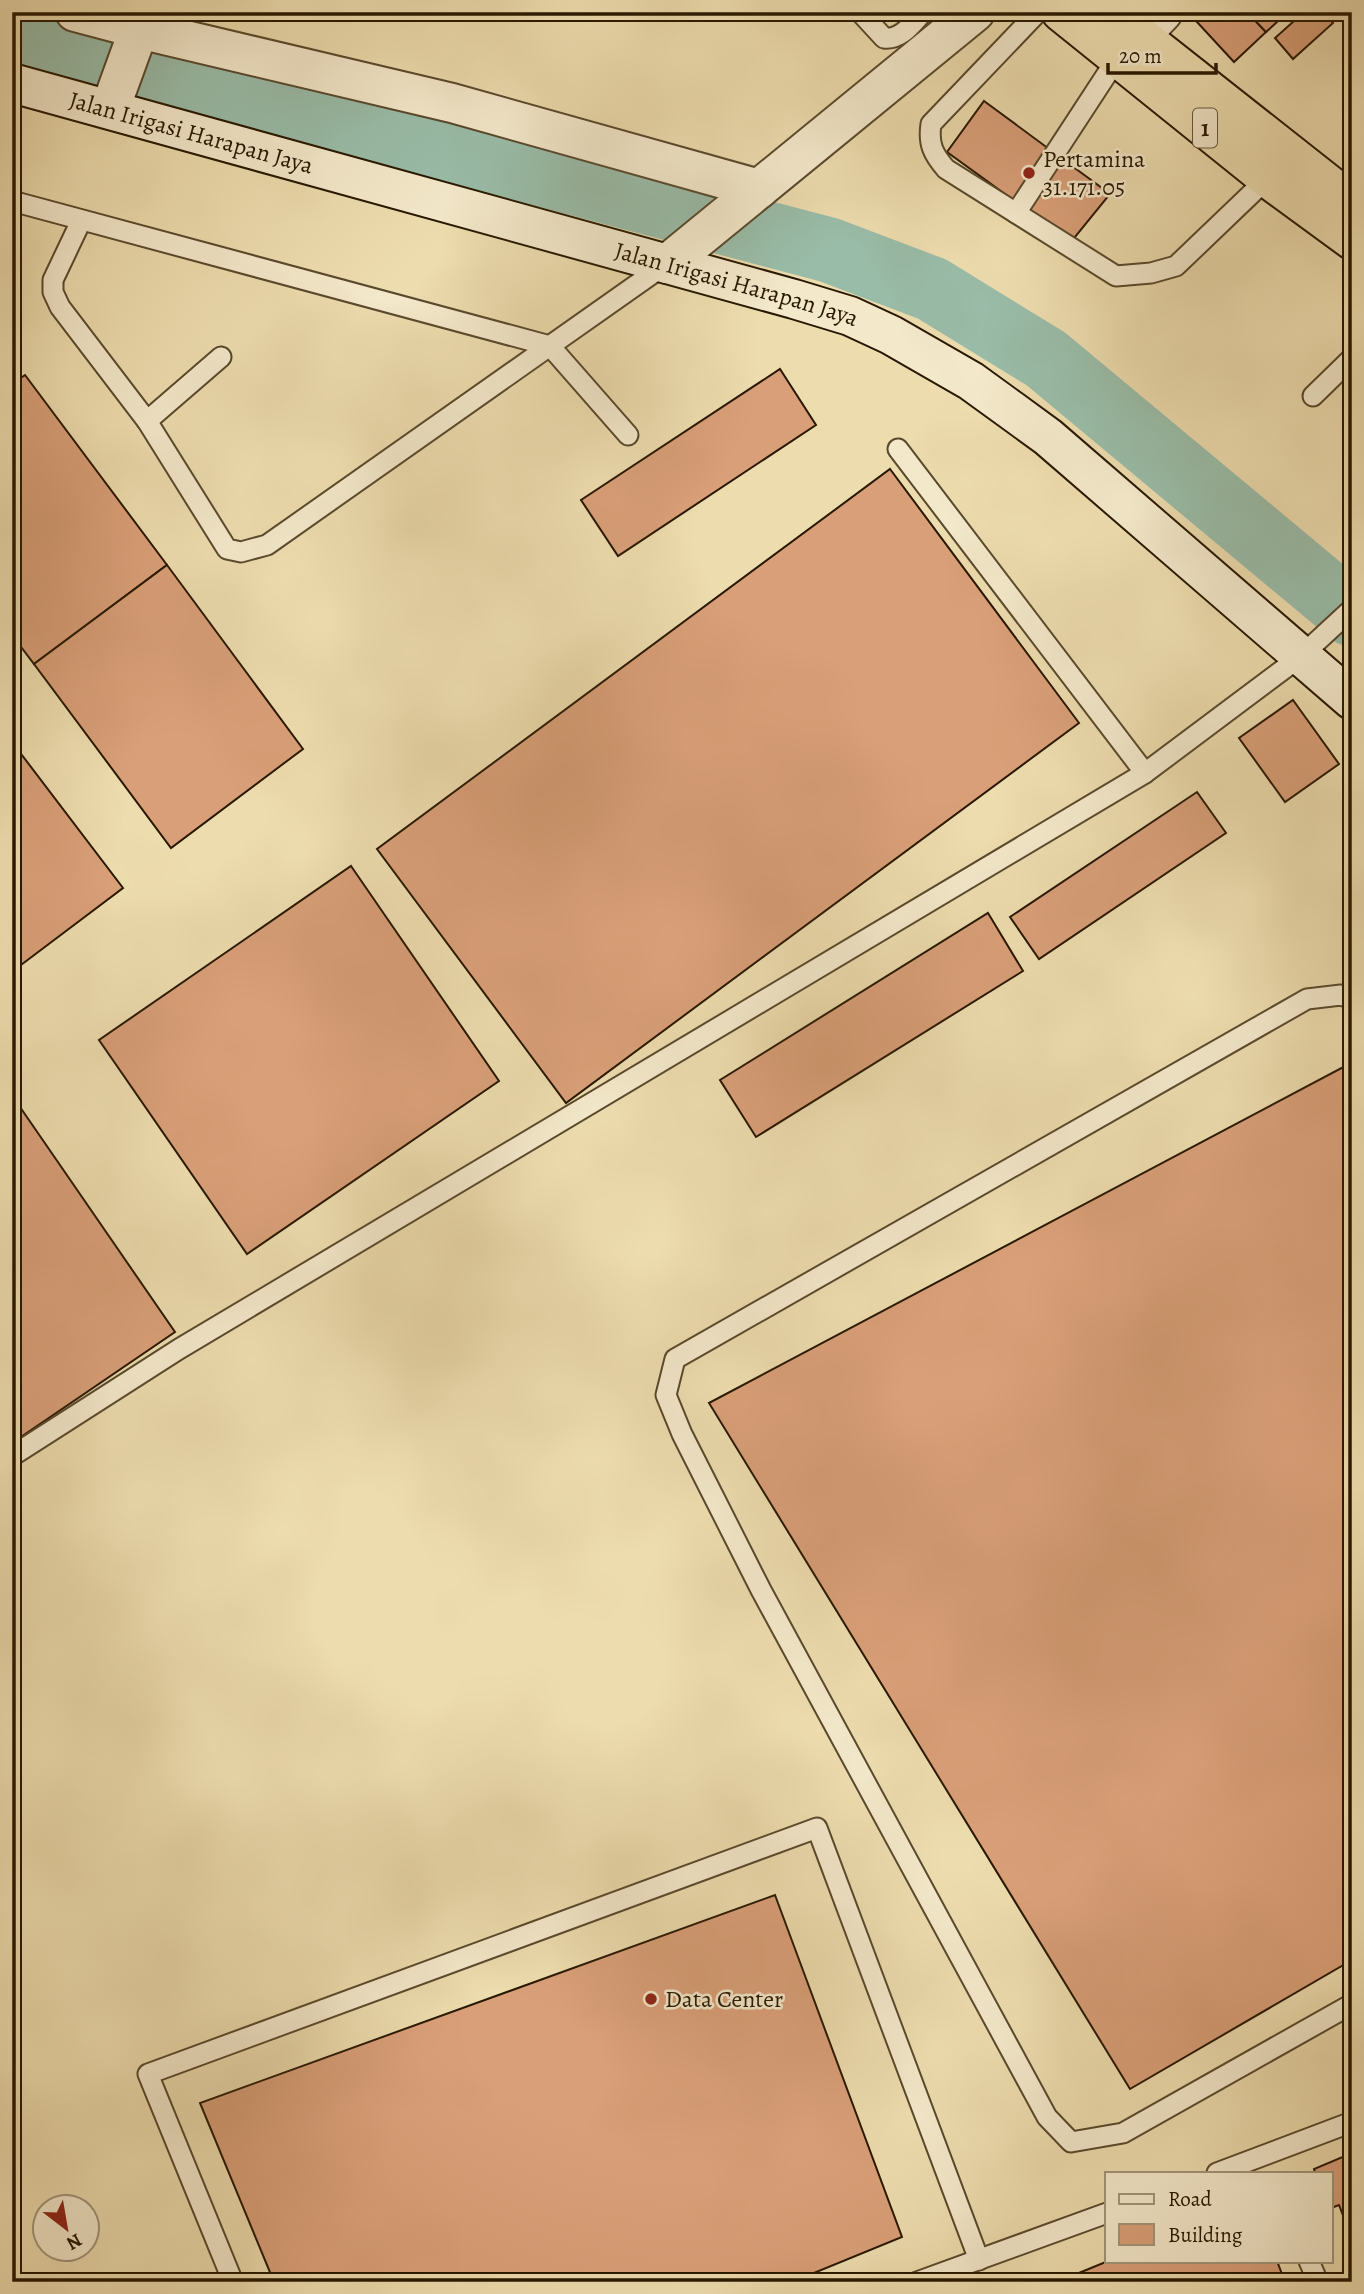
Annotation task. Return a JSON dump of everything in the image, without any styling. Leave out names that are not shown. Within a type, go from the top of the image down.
[{"type":"highway","name":"1","points":[[1060,12],[1140,35]]},
{"type":"highway","name":"1","points":[[1110,12],[1140,35],[1352,240]]},
{"type":"highway","name":"1","points":[[1280,168],[1352,203]]},
{"type":"street","points":[[75,12],[126,64],[452,103],[759,189]]},
{"type":"street","points":[[678,253],[975,12]]},
{"type":"street","name":"Jalan Irigasi Harapan Jaya","points":[[12,83],[126,64],[678,253],[850,316],[891,335],[971,381],[1048,437],[1352,700]]},
{"type":"lane","points":[[860,12],[884,38],[892,39],[899,36],[923,12]]},
{"type":"lane","points":[[1038,12],[931,124],[929,138],[932,149],[946,169],[1116,276],[1152,273],[1176,266],[1280,168]]},
{"type":"lane","points":[[1016,213],[1140,35]]},
{"type":"lane","points":[[12,201],[551,346],[628,435]]},
{"type":"lane","points":[[81,220],[53,280],[53,292],[60,307],[147,421],[227,549],[241,552],[267,545],[551,346],[678,253]]},
{"type":"lane","points":[[147,421],[222,357]]},
{"type":"lane","points":[[1313,396],[1352,358]]},
{"type":"lane","points":[[898,449],[1145,772]]},
{"type":"lane","points":[[12,1456],[179,1349],[1145,772],[1300,657],[1352,609]]},
{"type":"lane","points":[[1352,999],[1340,995],[1307,999],[675,1359],[666,1395],[682,1434],[761,1590],[1047,2117],[1071,2142],[1123,2133],[1352,2004]]},
{"type":"lane","points":[[233,2282],[148,2074],[817,1828],[979,2260]]},
{"type":"lane","points":[[1223,2172],[1268,2165],[1352,2122]]},
{"type":"lane","points":[[917,2282],[1105,2214]]},
{"type":"lane","points":[[1309,2262],[1318,2282]]},
{"type":"building","points":[[1207,12],[1247,12],[1266,32],[1234,62],[1197,22]]},
{"type":"building","points":[[1247,12],[1288,12],[1266,32]]},
{"type":"building","points":[[1304,12],[1324,12],[1333,23],[1293,59],[1275,38]]},
{"type":"building","name":"Pertamina 31.171.05","points":[[984,101],[1110,194],[1071,242],[947,152]]},
{"type":"building","points":[[780,369],[816,425],[618,556],[581,500]]},
{"type":"building","points":[[25,375],[167,565],[34,664],[12,635],[12,384]]},
{"type":"building","points":[[890,469],[1079,723],[566,1103],[377,849]]},
{"type":"building","points":[[167,565],[303,749],[171,848],[34,664]]},
{"type":"building","points":[[1293,700],[1339,764],[1285,802],[1239,738]]},
{"type":"building","points":[[12,742],[123,888],[13,971],[12,970]]},
{"type":"building","points":[[1197,792],[1226,833],[1039,959],[1010,917]]},
{"type":"building","points":[[351,866],[499,1081],[247,1254],[99,1040]]},
{"type":"building","points":[[988,913],[1023,971],[756,1137],[720,1080]]},
{"type":"building","points":[[1351,1063],[1352,1960],[1130,2089],[709,1403]]},
{"type":"building","points":[[20,1107],[175,1332],[12,1443],[12,1112]]},
{"type":"building","name":"Data Center","points":[[775,1895],[902,2237],[792,2282],[274,2282],[200,2103]]},
{"type":"building","points":[[1352,2153],[1352,2239],[1339,2205],[1332,2208],[1332,2172],[1315,2172],[1314,2169]]},
{"type":"building","points":[[1106,2262],[1277,2262],[1285,2282],[1057,2282]]},
{"type":"waterway","points":[[12,34],[829,250],[932,289],[1046,359],[1352,614]]},
{"type":"place","name":"Pertamina 31.171.05","points":[[1029,173]]},
{"type":"place","name":"Data Center","points":[[651,1999]]}]
